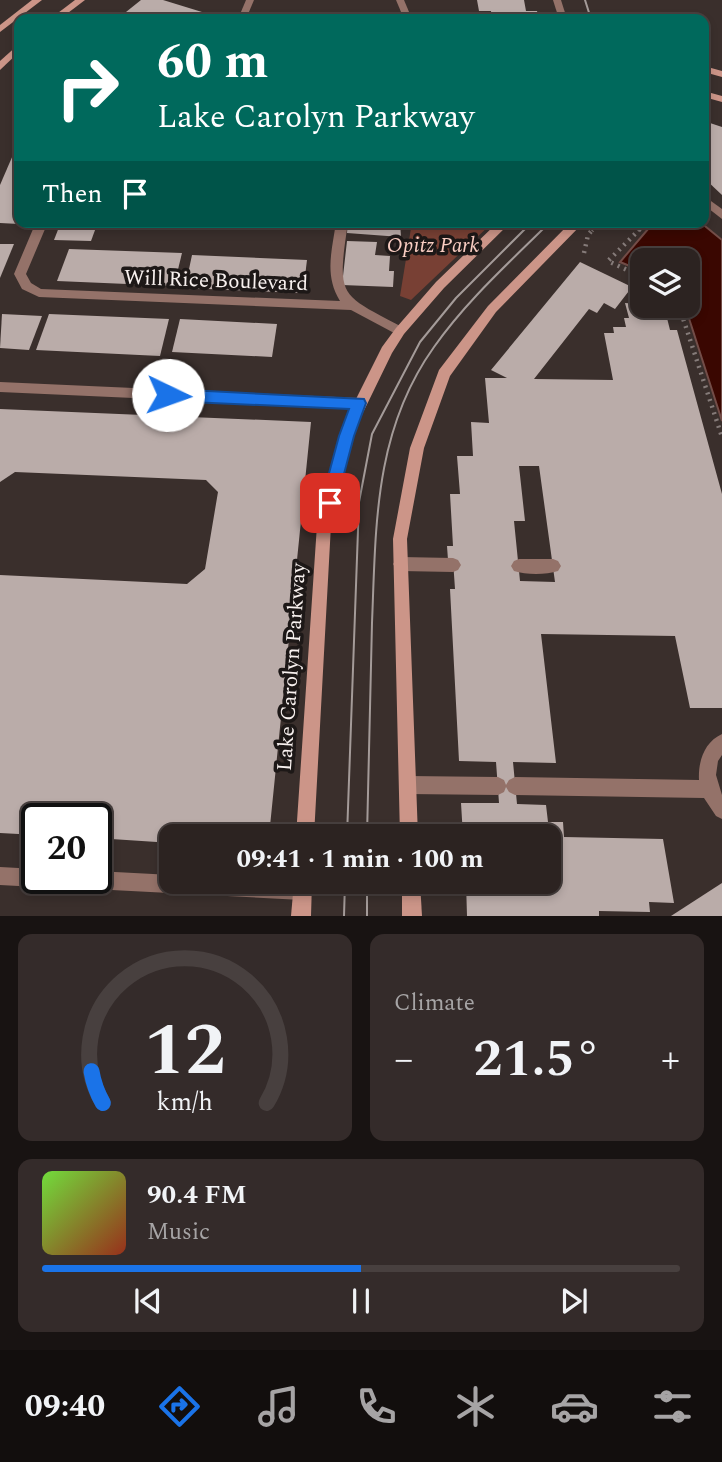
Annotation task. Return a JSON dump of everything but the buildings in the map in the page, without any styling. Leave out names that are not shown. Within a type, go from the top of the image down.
[{"type":"street","points":[[24,14],[38,0]]},
{"type":"street","points":[[61,14],[81,0]]},
{"type":"street","points":[[0,67],[14,54]]},
{"type":"street","name":"Will Rice Boulevard","points":[[39,228],[20,274],[26,286],[45,295],[354,306],[400,331]]},
{"type":"street","points":[[341,228],[335,284],[342,297],[354,306]]},
{"type":"street","name":"Lake Carolyn Parkway","points":[[306,824],[324,525],[346,436],[359,403],[400,331],[440,285],[499,228]]},
{"type":"street","points":[[410,824],[400,538],[417,448],[444,374],[492,309],[572,228]]},
{"type":"street","points":[[0,387],[359,403]]},
{"type":"street","points":[[401,564],[453,565]]},
{"type":"street","points":[[519,566],[553,566]]},
{"type":"street","points":[[722,743],[716,747],[709,759],[707,773],[710,789],[722,810]]},
{"type":"street","points":[[408,785],[710,789]]},
{"type":"street","points":[[0,876],[21,877]]},
{"type":"street","points":[[112,880],[159,881]]},
{"type":"street","points":[[301,916],[302,894]]},
{"type":"street","points":[[411,894],[412,916]]},
{"type":"path","points":[[584,253],[589,235],[595,228]]},
{"type":"path","points":[[630,271],[608,261],[641,228]]},
{"type":"path","points":[[683,318],[722,438]]},
{"type":"green space","name":"Opitz Park","points":[[411,228],[487,228],[411,300],[400,296]]},
{"type":"shaded area","points":[[649,228],[707,228],[722,240],[722,421],[689,318],[700,318],[700,248],[632,248]]},
{"type":"shaded area","points":[[630,250],[630,266],[620,262]]},
{"type":"tram line","points":[[585,0],[589,14]]},
{"type":"tram line","points":[[347,824],[359,502],[372,434],[420,342],[456,298],[526,228]]},
{"type":"tram line","points":[[367,824],[375,550],[382,480],[389,445],[414,379],[434,347],[475,297],[544,228]]},
{"type":"tram line","points":[[344,916],[345,894]]},
{"type":"tram line","points":[[367,894],[367,916]]},
{"type":"route","points":[[168,395],[359,403],[346,436],[330,503]]}]
